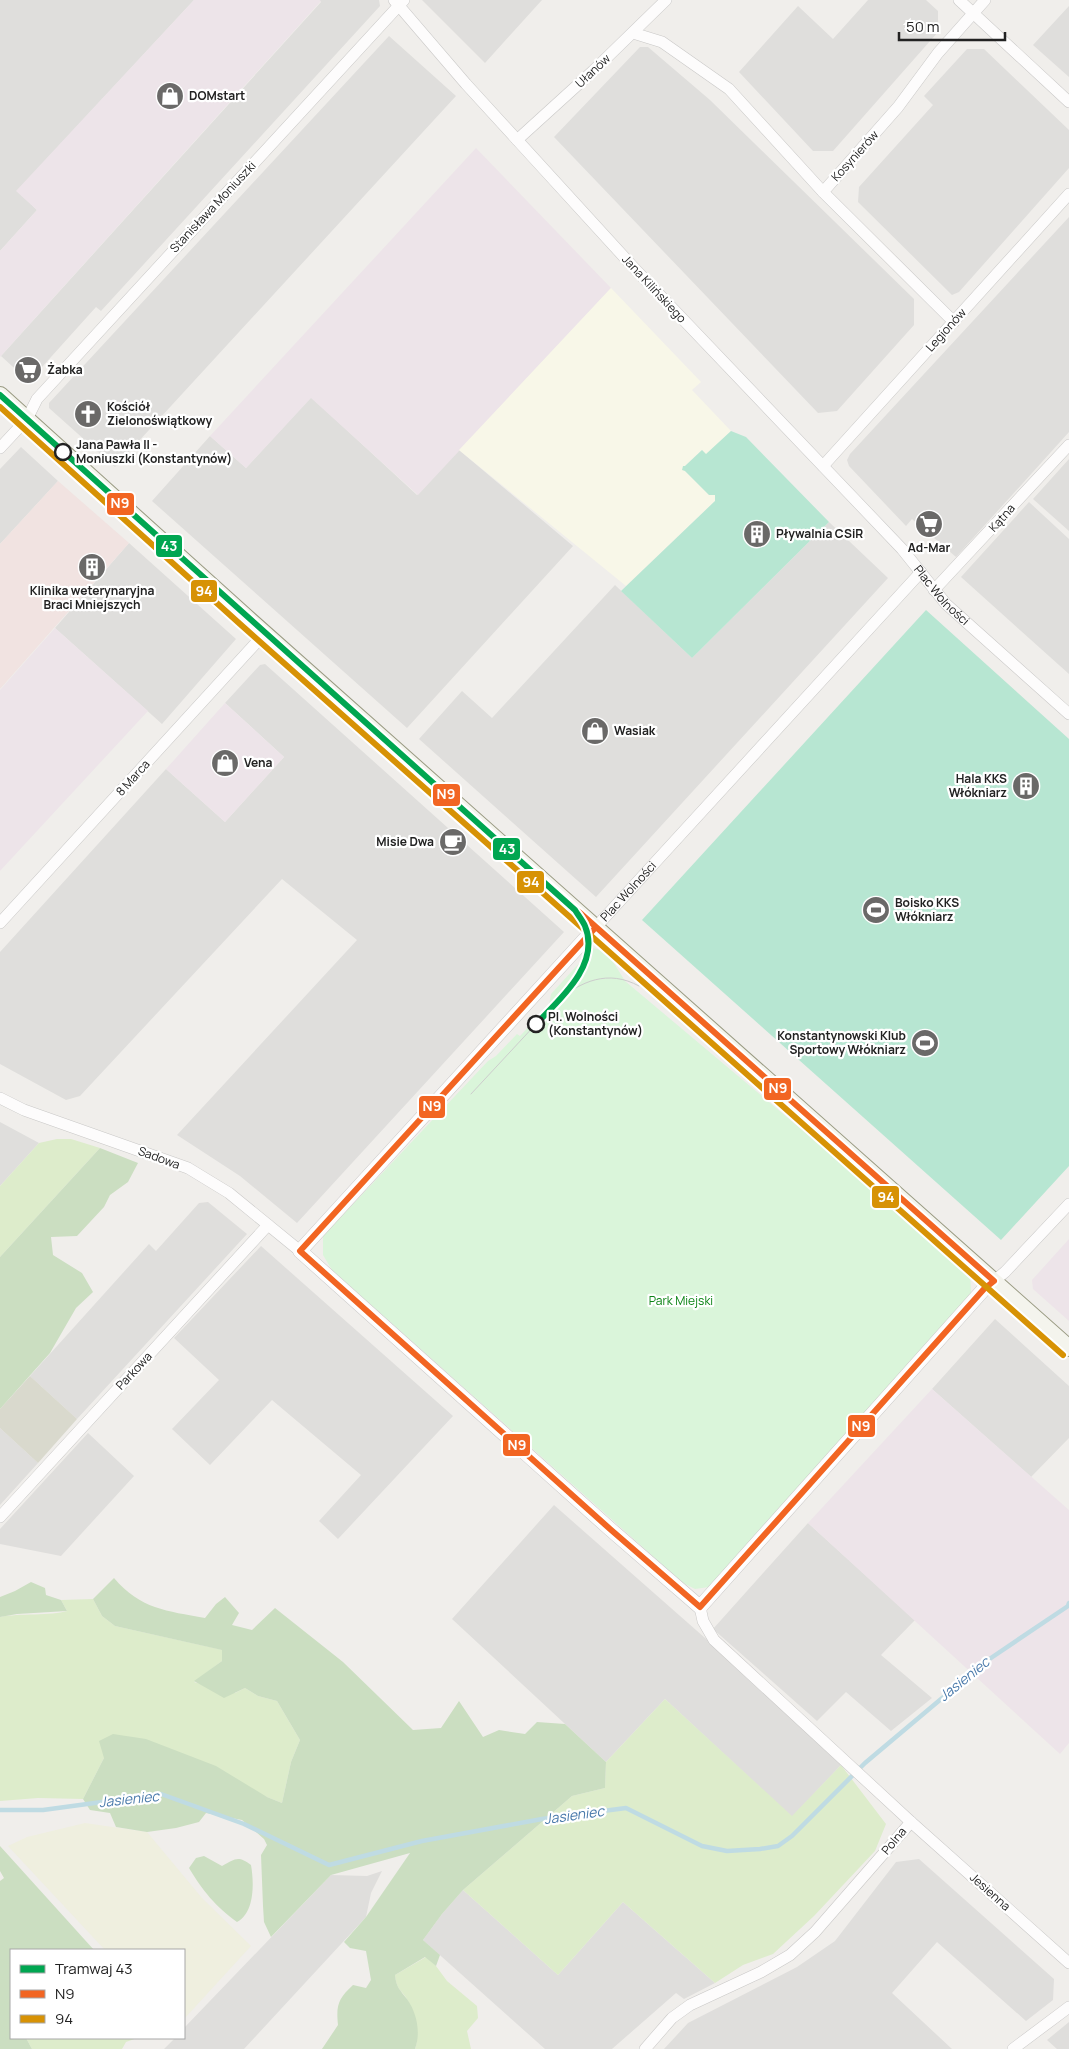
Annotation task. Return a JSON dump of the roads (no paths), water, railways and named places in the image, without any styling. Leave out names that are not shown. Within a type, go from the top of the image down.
[{"type":"main road","points":[[0,395],[1069,1348]]},
{"type":"street","name":"Ułanów","points":[[517,140],[666,0]]},
{"type":"street","points":[[959,0],[1069,102]]},
{"type":"street","name":"Kosynierów","points":[[954,322],[823,192],[898,107],[938,53],[985,0]]},
{"type":"street","name":"Jana Kilińskiego","points":[[399,2],[443,58],[634,269],[902,549],[921,572]]},
{"type":"street","name":"Stanisława Moniuszki","points":[[0,448],[27,419],[36,398],[399,2]]},
{"type":"street","points":[[633,33],[662,42],[728,90],[823,192]]},
{"type":"street","name":"Legionów","points":[[823,466],[1069,194]]},
{"type":"street","name":"Kątna","points":[[934,590],[1069,445]]},
{"type":"street","name":"Plac Wolności","points":[[300,1250],[921,572],[946,604],[1069,714]]},
{"type":"street","name":"8 Marca","points":[[0,923],[265,633]]},
{"type":"street","name":"Sadowa","points":[[0,1098],[24,1110],[188,1168],[229,1193],[300,1250]]},
{"type":"street","points":[[300,1250],[603,1522],[700,1606],[984,1290],[1005,1272],[1069,1204]]},
{"type":"street","name":"Parkowa","points":[[0,1517],[268,1225]]},
{"type":"street","name":"Polna","points":[[645,2049],[672,2018],[690,2005],[761,1972],[790,1955],[815,1932],[911,1822],[714,1640],[703,1621],[700,1606]]},
{"type":"street","name":"Jesienna","points":[[911,1822],[1069,1963]]},
{"type":"street","points":[[1013,2049],[1069,2007]]},
{"type":"waterway","name":"Jasieniec","points":[[0,1810],[43,1810],[161,1794],[244,1824],[329,1865],[422,1841],[542,1819],[626,1808],[702,1846],[727,1851],[778,1846],[792,1836],[865,1763],[985,1662],[1068,1606],[1069,1603]]},
{"type":"tram line","name":"43","points":[[0,395],[575,910],[585,926],[588,940],[583,968],[566,993],[536,1024]]},
{"type":"tram line","points":[[571,905],[589,921],[619,961],[633,976],[720,1054]]},
{"type":"tram line","points":[[556,1002],[575,988],[595,980],[616,978],[639,986]]},
{"type":"tram line","points":[[471,1094],[536,1024]]},
{"type":"place","name":"DOMstart","points":[[170,96]]},
{"type":"place","name":"Żabka","points":[[28,370]]},
{"type":"place","name":"Kościół Zielonoświątkowy","points":[[88,414]]},
{"type":"place","name":"Jana Pawła II - Moniuszki (Konstantynów)","points":[[63,452]]},
{"type":"place","name":"Ad-Mar","points":[[929,524]]},
{"type":"place","name":"Pływalnia CSiR","points":[[757,534]]},
{"type":"place","name":"Klinika weterynaryjna Braci Mniejszych","points":[[92,567]]},
{"type":"place","name":"Wasiak","points":[[595,731]]},
{"type":"place","name":"Vena","points":[[225,763]]},
{"type":"place","name":"Hala KKS Włókniarz","points":[[1026,786]]},
{"type":"place","name":"Misie Dwa","points":[[453,842]]},
{"type":"place","name":"Boisko KKS Włókniarz","points":[[876,910]]},
{"type":"place","name":"Pl. Wolności (Konstantynów)","points":[[536,1024]]},
{"type":"place","name":"Konstantynowski Klub Sportowy Włókniarz","points":[[925,1043]]},
{"type":"park label","name":"Park Miejski","points":[[681,1301]]}]
